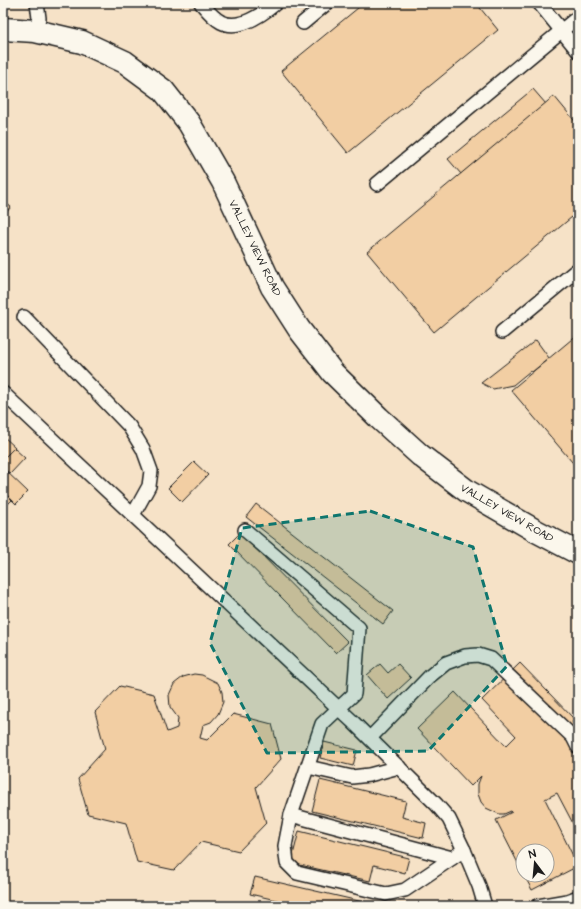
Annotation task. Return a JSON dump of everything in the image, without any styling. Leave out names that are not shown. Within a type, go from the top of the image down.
[{"type":"street","name":"VALLEY VIEW ROAD","points":[[3,29],[35,31],[82,42],[125,62],[163,90],[189,123],[223,182],[272,287],[300,329],[333,373],[420,455],[467,491],[536,531],[578,553]]},
{"type":"lane","points":[[35,31],[39,18],[37,3]]},
{"type":"lane","points":[[201,3],[210,14],[222,23],[232,25],[248,21],[276,3]]},
{"type":"lane","points":[[304,23],[327,3]]},
{"type":"lane","points":[[539,3],[578,51]]},
{"type":"lane","points":[[377,184],[562,31],[578,16]]},
{"type":"lane","points":[[502,332],[578,269]]},
{"type":"lane","points":[[24,317],[129,426],[143,449],[151,471],[149,486],[134,515]]},
{"type":"lane","points":[[3,393],[370,738],[436,804],[449,819],[464,850],[479,886],[485,906]]},
{"type":"lane","points":[[245,530],[358,628],[354,694],[322,724],[291,815],[285,846],[287,863],[298,873],[386,894],[405,890],[464,850]]},
{"type":"lane","points":[[370,738],[430,676],[446,663],[465,656],[478,655],[491,659],[573,737],[578,747]]},
{"type":"lane","points":[[308,767],[352,777],[369,775],[399,767]]},
{"type":"lane","points":[[291,815],[452,858]]},
{"type":"lane","points":[[538,906],[567,901],[578,896]]},
{"type":"highlighted area","points":[[370,511],[473,547],[507,666],[428,751],[267,753],[210,643],[242,528]]},
{"type":"shaded area","points":[[3,3],[578,3],[578,906],[3,906]]},
{"type":"building","points":[[364,3],[476,3],[498,30],[348,153],[281,71]]},
{"type":"building","points":[[533,89],[546,104],[461,174],[448,159]]},
{"type":"building","points":[[554,96],[578,125],[578,212],[434,332],[367,252]]},
{"type":"building","points":[[3,201],[11,207],[3,216]]},
{"type":"building","points":[[578,334],[578,469],[511,390]]},
{"type":"building","points":[[536,340],[549,358],[532,372],[530,371],[513,385],[493,389],[481,383]]},
{"type":"building","points":[[3,436],[15,447],[3,459]]},
{"type":"building","points":[[14,448],[25,458],[10,474],[3,468],[3,459]]},
{"type":"building","points":[[194,462],[208,475],[182,502],[168,488]]},
{"type":"building","points":[[3,468],[28,492],[16,504],[3,491]]},
{"type":"building","points":[[3,491],[12,500],[3,509]]},
{"type":"building","points":[[256,504],[393,611],[383,624],[246,517]]},
{"type":"building","points":[[240,533],[348,642],[336,653],[229,544]]},
{"type":"building","points":[[520,663],[575,720],[572,722],[578,727],[578,833],[557,793],[545,799],[578,866],[555,878],[555,843],[515,843],[515,857],[496,820],[512,812],[499,814],[486,808],[481,802],[478,794],[478,784],[481,776],[471,786],[417,729],[455,692],[506,746],[516,736],[482,700]]},
{"type":"building","points":[[380,664],[388,673],[398,664],[411,678],[388,699],[367,675]]},
{"type":"building","points":[[194,674],[202,675],[218,683],[222,692],[223,702],[218,714],[211,722],[203,725],[200,738],[207,740],[233,714],[272,724],[281,759],[256,787],[266,823],[239,851],[201,842],[174,870],[137,862],[126,823],[88,814],[78,779],[105,749],[95,712],[120,686],[154,694],[167,732],[177,728],[178,718],[170,707],[169,695],[174,684],[183,677]]},
{"type":"building","points":[[324,742],[357,750],[353,766],[320,758]]},
{"type":"building","points":[[320,780],[406,801],[402,817],[426,823],[423,838],[312,811]]},
{"type":"building","points":[[299,831],[409,858],[405,873],[374,865],[370,881],[291,863]]},
{"type":"building","points":[[255,877],[372,904],[372,906],[302,906],[250,894]]},
{"type":"building","points":[[528,883],[545,883],[532,890]]}]
